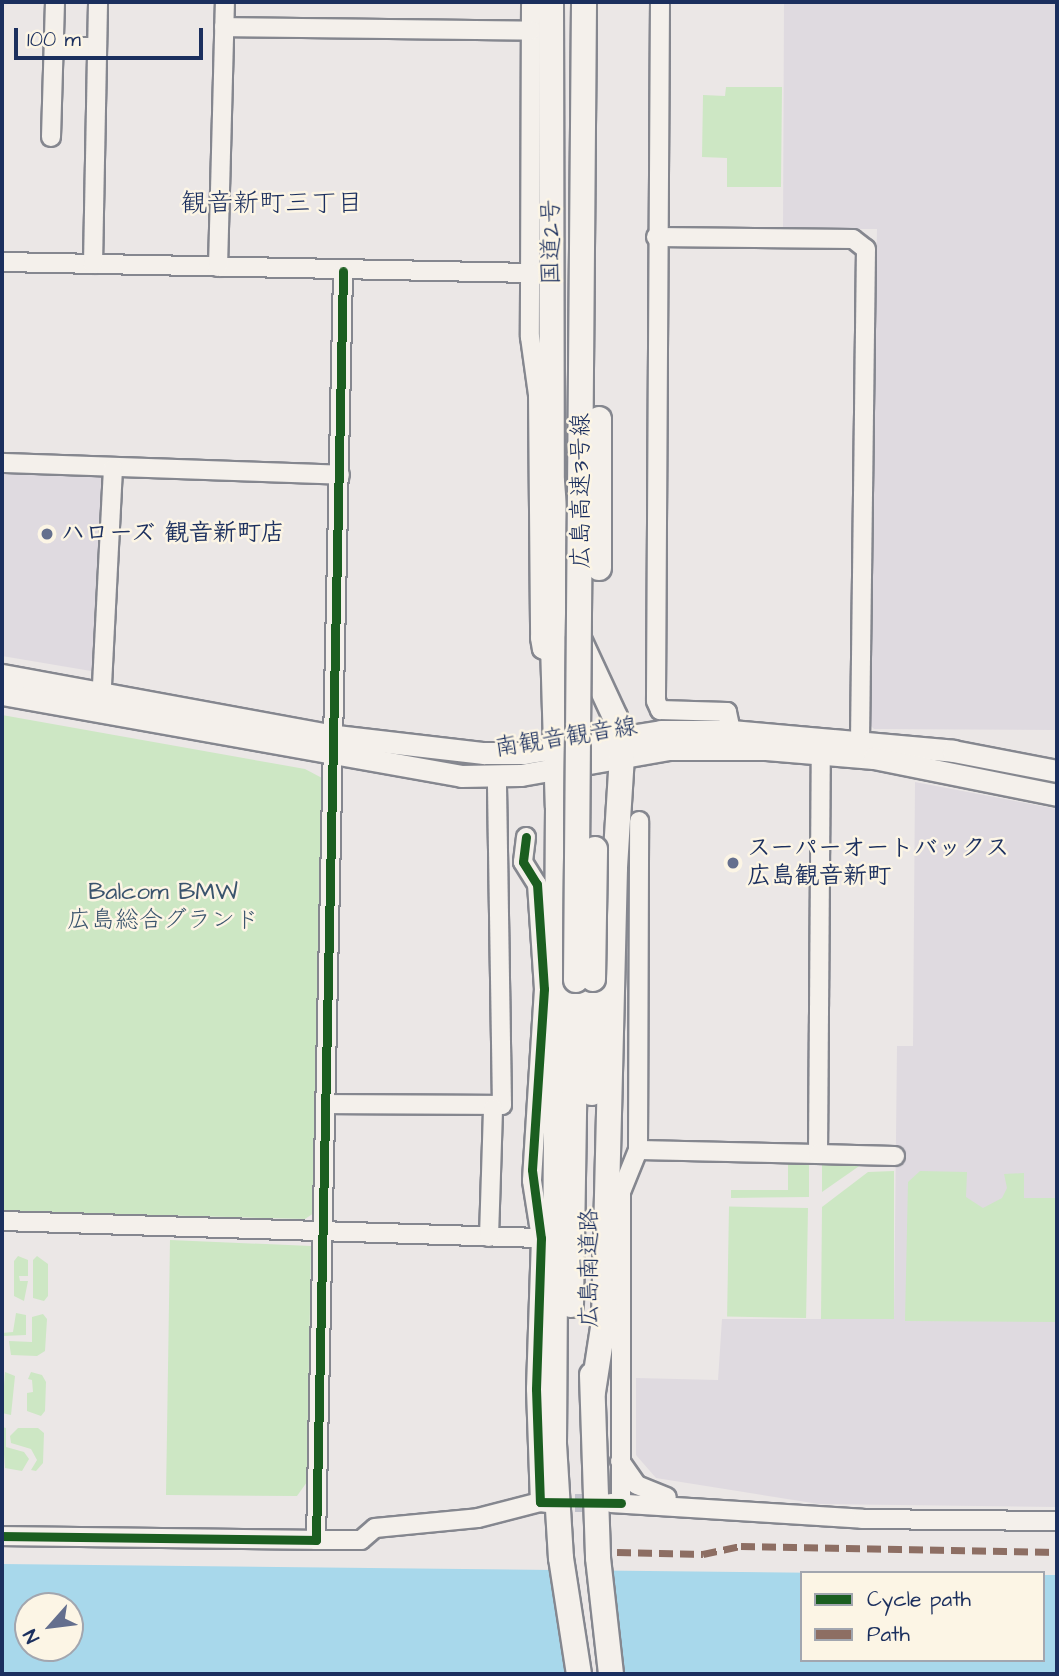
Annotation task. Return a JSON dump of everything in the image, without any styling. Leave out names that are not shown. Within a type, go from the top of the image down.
[{"type":"highway","name":"広島高速3号線","points":[[585,2],[598,297],[600,506],[585,979]]},
{"type":"highway","name":"国道2号","points":[[541,4],[556,757],[554,1390],[578,1558]]},
{"type":"highway","name":"国道2号","points":[[552,482],[559,569],[572,622],[604,685],[621,746],[615,872],[604,1321],[593,1392]]},
{"type":"highway","name":"広島南道路","points":[[578,1558],[593,1392],[589,1318],[585,979]]},
{"type":"highway","name":"広島南道路","points":[[579,1674],[578,1558],[570,1389],[585,979]]},
{"type":"highway","points":[[578,1558],[585,1674]]},
{"type":"highway","points":[[578,1558],[611,1674]]},
{"type":"main road","name":"南観音観音線","points":[[2,675],[102,702],[335,744],[496,778],[556,757],[621,746],[712,748],[821,745],[860,741],[953,751],[1057,771]]},
{"type":"main road","name":"南観音観音線","points":[[2,694],[102,702]]},
{"type":"main road","name":"南観音観音線","points":[[621,746],[661,731],[731,731],[821,745],[1057,794]]},
{"type":"main road","name":"南観音観音線","points":[[335,744],[524,753],[556,757]]},
{"type":"street","points":[[51,136],[54,2]]},
{"type":"street","points":[[93,264],[98,2]]},
{"type":"street","points":[[218,267],[225,2]]},
{"type":"street","points":[[660,2],[656,237],[656,701],[660,710],[727,712],[731,731]]},
{"type":"street","points":[[541,4],[531,31],[530,337],[538,395],[540,638],[542,649],[552,654]]},
{"type":"street","points":[[224,27],[531,31]]},
{"type":"street","points":[[54,47],[97,47]]},
{"type":"street","points":[[656,237],[853,239],[866,249],[860,741]]},
{"type":"street","points":[[2,262],[530,274]]},
{"type":"street","points":[[316,1540],[343,271]]},
{"type":"street","points":[[2,463],[340,475]]},
{"type":"street","points":[[102,702],[113,468]]},
{"type":"street","points":[[818,1154],[821,745]]},
{"type":"street","points":[[326,1104],[493,1108],[502,1105],[496,778]]},
{"type":"street","points":[[639,821],[638,1150],[622,1183],[616,1503],[862,1519],[1057,1521]]},
{"type":"street","points":[[2,1536],[361,1540],[375,1528],[478,1518],[544,1502],[536,1376],[541,1238],[533,1181],[544,989],[537,884],[523,862],[526,837]]},
{"type":"street","points":[[615,872],[640,869]]},
{"type":"street","points":[[538,1093],[551,1101],[556,1112]]},
{"type":"street","points":[[489,1237],[493,1108]]},
{"type":"street","points":[[638,1150],[895,1156]]},
{"type":"street","points":[[2,1221],[541,1238]]},
{"type":"street","points":[[618,1454],[630,1478],[657,1495],[714,1498],[788,1513]]},
{"type":"shaded area","points":[[784,2],[1057,2],[1057,730],[874,729],[868,723],[877,229],[783,229]]},
{"type":"shaded area","points":[[2,470],[102,473],[106,477],[97,672],[2,656]]},
{"type":"shaded area","points":[[915,782],[1057,809],[1057,1507],[819,1504],[656,1478],[636,1455],[636,1378],[718,1380],[722,1319],[894,1319],[897,1046],[913,1046]]},
{"type":"green space","points":[[726,87],[782,87],[781,187],[727,187],[727,158],[702,157],[703,95],[725,96]]},
{"type":"green space","name":"Balcom BMW 広島総合グランド","points":[[2,715],[305,769],[322,778],[316,1182],[314,1213],[305,1219],[2,1211]]},
{"type":"green space","points":[[788,1160],[809,1160],[809,1197],[731,1198],[731,1190],[788,1190]]},
{"type":"green space","points":[[822,1160],[865,1162],[822,1192]]},
{"type":"green space","points":[[894,1171],[894,1319],[821,1319],[822,1207],[868,1172]]},
{"type":"green space","points":[[920,1171],[967,1172],[966,1197],[983,1208],[1002,1198],[1007,1188],[1004,1174],[1024,1173],[1024,1198],[1057,1198],[1057,1322],[905,1321],[908,1182]]},
{"type":"green space","points":[[729,1207],[808,1208],[806,1318],[727,1317]]},
{"type":"green space","points":[[170,1240],[311,1246],[307,1482],[297,1496],[166,1495]]},
{"type":"green space","points":[[18,1256],[28,1260],[28,1276],[19,1276],[20,1281],[28,1281],[24,1301],[14,1296],[14,1261]]},
{"type":"green space","points":[[37,1256],[48,1264],[48,1296],[44,1301],[33,1298],[33,1260]]},
{"type":"green space","points":[[16,1313],[26,1315],[26,1335],[3,1336],[2,1354],[2,1333],[13,1332]]},
{"type":"green space","points":[[43,1314],[47,1319],[45,1351],[37,1356],[11,1355],[9,1341],[32,1342],[32,1317]]},
{"type":"green space","points":[[5,1372],[15,1376],[11,1415],[2,1413]]},
{"type":"green space","points":[[31,1372],[42,1375],[46,1382],[45,1411],[41,1416],[27,1411],[27,1393],[33,1392],[32,1380],[28,1379]]},
{"type":"green space","points":[[2,1427],[6,1428],[6,1447],[24,1452],[29,1459],[22,1471],[5,1468]]},
{"type":"green space","points":[[18,1428],[38,1428],[44,1433],[43,1463],[36,1471],[31,1470],[37,1460],[31,1449],[11,1443],[10,1436]]},
{"type":"water","points":[[2,1564],[800,1573],[800,1662],[1045,1662],[1045,1575],[1057,1575],[1057,1674],[2,1674]]},
{"type":"pier","points":[[552,1566],[613,1567],[619,1674],[569,1674]]},
{"type":"tunnel","points":[[548,1503],[608,1503]]},
{"type":"marked path","points":[[617,1552],[703,1554],[741,1546],[1057,1552]]},
{"type":"cycle path","points":[[2,1536],[316,1540],[343,271]]},
{"type":"cycle path","points":[[526,837],[523,862],[537,884],[544,989],[532,1170],[541,1238],[536,1389],[540,1502],[621,1503]]},
{"type":"place","name":"ハローズ 観音新町店","points":[[47,534]]},
{"type":"place","name":"スーパーオートバックス 広島観音新町","points":[[733,863]]},
{"type":"district","name":"観音新町三丁目","points":[[272,204]]}]
